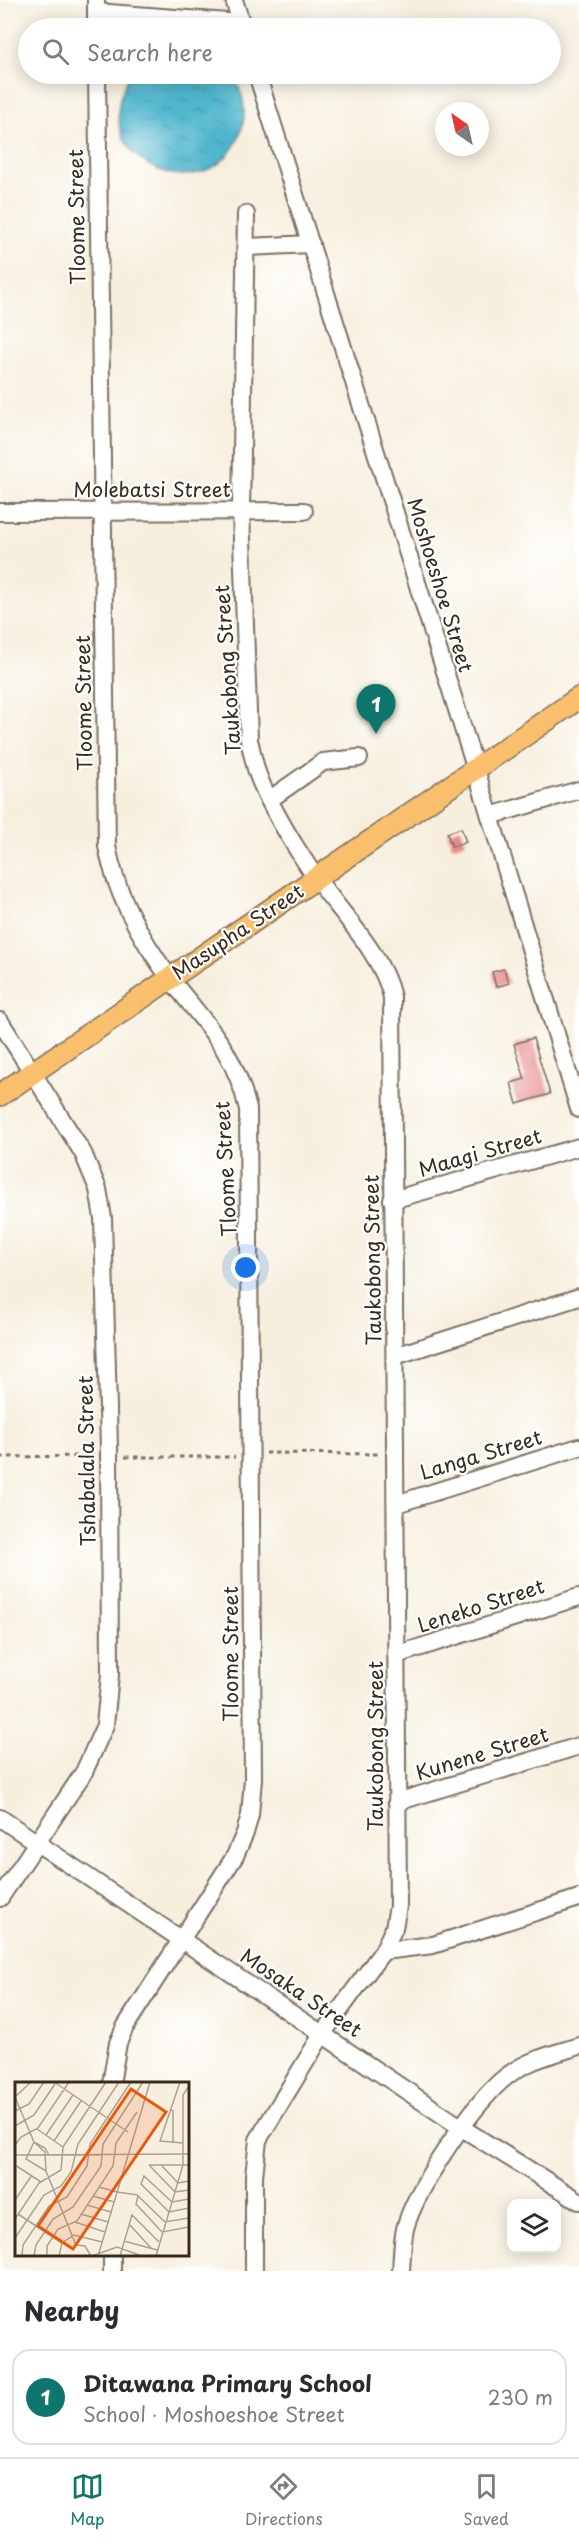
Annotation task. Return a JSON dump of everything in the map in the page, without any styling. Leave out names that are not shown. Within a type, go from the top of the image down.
[{"type":"main road","name":"Masupha Street","points":[[0,1095],[579,698]]},
{"type":"street","points":[[234,0],[240,18]]},
{"type":"street","points":[[96,14],[145,18]]},
{"type":"street","name":"Tloome Street","points":[[97,84],[107,846],[112,873],[127,911],[171,978],[211,1028],[230,1057],[241,1081],[248,1109],[251,1455],[252,1798],[245,1833],[235,1856],[125,2027],[118,2043],[111,2082]]},
{"type":"street","name":"Moshoeshoe Street","points":[[260,84],[476,770],[579,1109]]},
{"type":"street","name":"Taukobong Street","points":[[246,214],[241,511],[249,740],[257,773],[269,800],[316,879],[376,960],[390,987],[393,1012],[392,1200],[396,1455],[397,1917],[383,1951],[323,2033],[258,2140],[254,2165],[254,2271]]},
{"type":"street","points":[[247,247],[311,244]]},
{"type":"street","name":"Molebatsi Street","points":[[0,512],[303,510]]},
{"type":"street","points":[[269,800],[323,762],[359,758]]},
{"type":"street","points":[[490,816],[579,790]]},
{"type":"street","name":"Tshabalala Street","points":[[0,1021],[83,1154],[98,1189],[103,1218],[109,1456],[110,1675],[105,1725],[84,1772],[0,1898]]},
{"type":"street","name":"Maagi Street","points":[[392,1200],[579,1147]]},
{"type":"street","points":[[395,1356],[579,1297]]},
{"type":"street","name":"Langa Street","points":[[396,1504],[579,1447]]},
{"type":"street","name":"Leneko Street","points":[[396,1655],[579,1598]]},
{"type":"street","name":"Kunene Street","points":[[397,1802],[579,1746]]},
{"type":"street","name":"Mosaka Street","points":[[0,1818],[462,2127],[579,2201]]},
{"type":"street","points":[[383,1951],[434,1945],[579,1898]]},
{"type":"street","points":[[401,2271],[405,2229],[411,2214],[437,2166],[462,2127],[492,2088],[520,2067],[579,2046]]},
{"type":"path","points":[[0,1457],[396,1455]]},
{"type":"water","points":[[127,84],[237,84],[242,95],[244,118],[240,134],[224,159],[202,172],[177,174],[153,167],[133,152],[121,131],[119,104]]},
{"type":"building","points":[[461,828],[466,842],[452,847],[447,833]]},
{"type":"building","points":[[504,969],[509,983],[496,987],[492,972]]},
{"type":"building","points":[[533,1038],[550,1094],[517,1104],[511,1083],[525,1079],[514,1044]]},
{"type":"place","name":"Ditawana Primary School","points":[[376,734]]}]
